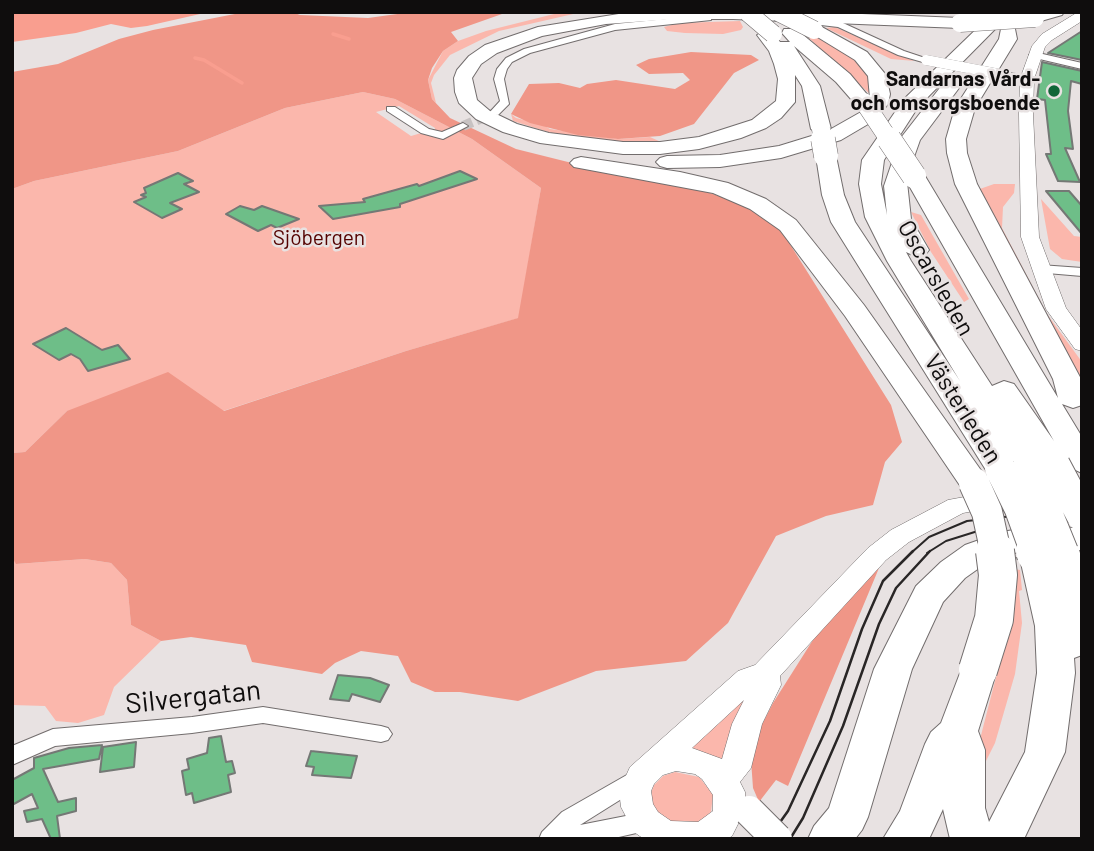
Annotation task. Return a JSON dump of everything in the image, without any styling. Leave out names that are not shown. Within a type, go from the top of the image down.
[{"type":"highway","points":[[614,12],[554,22],[490,40],[460,57],[446,88],[457,111],[470,121],[534,151],[576,162],[720,188],[758,204],[795,232],[855,311],[1037,468]]},
{"type":"highway","points":[[746,12],[843,78],[864,102],[915,176],[942,222],[1077,406]]},
{"type":"highway","points":[[762,12],[806,74],[821,129],[833,195],[848,243],[873,304],[967,454],[1037,468]]},
{"type":"highway","points":[[511,139],[594,158],[681,163],[761,156],[834,136],[856,125],[876,108],[881,94],[880,84],[870,65],[861,56],[778,12]]},
{"type":"highway","points":[[837,12],[931,12]]},
{"type":"highway","points":[[776,34],[778,51],[788,79],[785,102],[775,114],[759,124],[699,143],[660,148],[623,148],[547,139],[510,128],[487,117],[469,103],[464,92],[463,78],[466,70],[491,49],[538,32],[606,19],[704,13],[960,23],[1056,12]]},
{"type":"highway","points":[[1017,18],[1008,38],[965,108],[956,139],[957,153],[966,184],[1068,379],[1077,406]]},
{"type":"highway","name":"Oscarsleden","points":[[1017,18],[911,103],[873,160],[870,184],[876,217],[899,261],[1037,468],[1082,516]]},
{"type":"highway","points":[[942,222],[1037,468]]},
{"type":"highway","points":[[904,839],[918,820],[945,744],[958,731],[994,619],[998,575],[994,538],[987,512],[1037,468]]},
{"type":"highway","name":"Västerleden","points":[[1037,468],[1020,509],[1060,548]]},
{"type":"highway","points":[[829,839],[847,817],[893,669],[928,595],[969,559],[1002,543],[1031,538],[1060,548],[1071,583],[1070,652],[1056,673],[1045,752],[1002,839]]},
{"type":"highway","points":[[958,731],[965,750],[964,808],[972,839]]},
{"type":"street","points":[[1082,15],[1047,37],[1034,55],[1027,79],[1030,237],[1056,309],[1082,345]]},
{"type":"street","points":[[494,113],[505,102],[499,79],[509,60],[557,41],[634,24],[717,18],[819,21],[848,28],[901,53],[926,60],[1027,79]]},
{"type":"street","points":[[1034,55],[1082,66]]},
{"type":"street","points":[[391,109],[425,131],[443,136],[463,125]]},
{"type":"street","points":[[1040,269],[1082,272]]},
{"type":"street","points":[[765,673],[766,685],[747,724],[735,768],[729,810],[720,826],[703,836],[693,838],[664,834],[646,822],[635,799],[646,771],[748,679],[765,673],[877,554],[900,536],[940,512],[957,506],[1005,497],[1082,497]]},
{"type":"street","name":"Silvergatan","points":[[12,756],[53,738],[192,725],[263,715],[381,734]]},
{"type":"street","points":[[550,839],[570,819],[646,771],[676,758],[702,763],[777,839]]},
{"type":"street","points":[[557,839],[646,822]]},
{"type":"green space","points":[[562,12],[582,12],[499,31],[450,55],[434,75],[431,83],[436,103],[432,99],[428,80],[443,51],[458,41],[486,31]]},
{"type":"green space","points":[[740,21],[743,27],[741,30],[723,34],[667,31],[664,27],[679,23]]},
{"type":"green space","points":[[835,27],[915,61],[891,59],[826,28]]},
{"type":"green space","points":[[799,29],[849,53],[868,72],[871,95]]},
{"type":"green space","name":"Sjöbergen","points":[[363,92],[395,99],[472,139],[541,188],[519,318],[406,351],[223,411],[67,411],[25,452],[12,453],[12,189],[34,181],[178,151],[285,108]],"holes":[[[399,106],[435,128],[411,136],[376,112]]]},
{"type":"green space","points":[[511,114],[550,129],[618,139],[650,137],[661,142],[616,142],[561,136],[513,121]]},
{"type":"green space","points":[[994,184],[1015,184],[1014,193],[1003,207],[1002,228],[1047,314],[1082,362],[1082,389],[977,190]]},
{"type":"green space","points":[[1041,199],[1074,236],[1082,237],[1082,262],[1062,259],[1050,249]]},
{"type":"green space","points":[[911,212],[921,215],[969,299],[964,302],[931,252]]},
{"type":"green space","points":[[12,557],[17,564],[85,559],[111,563],[127,580],[131,625],[161,641],[114,687],[104,715],[78,723],[56,721],[45,706],[12,705]]},
{"type":"green space","points":[[1014,569],[1020,570],[1022,590],[1019,591],[1022,623],[1015,674],[995,743],[983,767],[979,743],[1002,654]]},
{"type":"green space","points":[[748,692],[724,762],[690,750],[688,745]]},
{"type":"green space","points":[[675,772],[699,777],[713,794],[711,812],[700,823],[679,825],[660,816],[652,805],[651,793],[654,785],[663,776]]},
{"type":"shaded area","points":[[12,12],[209,12],[147,26],[131,28],[111,24],[76,33],[12,42]]},
{"type":"shaded area","points":[[245,12],[292,12],[300,15],[368,18],[412,12],[526,12],[502,14],[451,32],[458,41],[443,51],[432,68],[428,80],[432,99],[450,118],[516,149],[612,173],[664,181],[710,193],[747,206],[781,230],[891,405],[902,442],[885,462],[873,505],[826,516],[776,536],[728,623],[686,661],[596,671],[518,701],[460,692],[435,692],[411,682],[398,656],[361,651],[335,663],[322,674],[252,662],[246,645],[191,637],[161,641],[131,625],[127,580],[111,563],[85,559],[16,564],[12,557],[12,453],[25,452],[67,411],[168,372],[224,411],[406,351],[518,318],[541,188],[472,139],[395,99],[363,92],[285,108],[178,151],[34,181],[12,189],[12,72],[58,64],[119,39],[153,30]]},
{"type":"shaded area","points":[[691,52],[751,55],[759,60],[734,73],[694,124],[660,136],[618,139],[578,135],[530,123],[511,114],[529,84],[559,83],[580,88],[587,84],[616,80],[675,89],[690,80],[683,73],[649,74],[636,65],[649,59]]},
{"type":"shaded area","points":[[879,568],[788,786],[776,780],[759,802],[753,788],[751,760],[756,736],[773,703],[818,632],[860,584]]},
{"type":"building","points":[[1082,31],[1082,60],[1048,53]]},
{"type":"building","points":[[1042,62],[1082,71],[1082,84],[1071,81],[1068,111],[1073,149],[1065,148],[1080,182],[1058,181],[1046,154],[1051,154],[1045,100],[1037,99]]},
{"type":"building","points":[[460,171],[477,179],[400,204],[400,207],[333,219],[319,206],[365,202],[363,199],[417,184],[419,186]]},
{"type":"building","points":[[178,173],[193,181],[184,184],[199,192],[170,203],[182,209],[162,218],[134,202],[146,197],[141,195],[146,193],[144,188]]},
{"type":"building","points":[[1046,191],[1069,191],[1082,206],[1082,234]]},
{"type":"building","points":[[240,206],[254,210],[262,206],[299,219],[277,228],[271,225],[258,231],[226,214]]},
{"type":"building","points":[[66,328],[102,350],[118,345],[130,359],[88,371],[80,359],[71,354],[59,360],[33,344]]},
{"type":"building","points":[[338,675],[370,678],[389,685],[380,702],[352,694],[349,701],[330,699]]},
{"type":"building","points":[[221,736],[226,762],[232,761],[235,773],[228,775],[231,792],[194,803],[192,793],[186,795],[182,771],[189,769],[187,759],[207,753],[209,738]]},
{"type":"building","points":[[136,742],[134,767],[100,772],[103,747]]},
{"type":"building","points":[[102,745],[99,759],[43,769],[58,802],[76,798],[76,811],[57,816],[60,839],[51,839],[42,819],[27,822],[24,811],[38,808],[32,794],[12,805],[12,780],[34,768],[34,758],[69,748]]},
{"type":"building","points":[[311,751],[357,756],[351,778],[312,775],[314,767],[306,766]]},
{"type":"waterway","points":[[333,34],[349,39]]},
{"type":"waterway","points":[[195,58],[204,60],[242,83]]},
{"type":"tunnel","points":[[463,126],[494,113]]},
{"type":"tram line","points":[[911,553],[929,537],[967,521],[1059,511],[1082,512]]},
{"type":"tram line","points":[[930,551],[946,541],[997,525]]},
{"type":"tram line","points":[[790,839],[803,818],[843,726],[879,624],[896,588],[930,551]]},
{"type":"tram line","points":[[768,839],[788,811],[830,721],[862,629],[883,581],[911,553]]},
{"type":"place","name":"Sandarnas Vård- och omsorgsboende","points":[[1054,91]]}]
